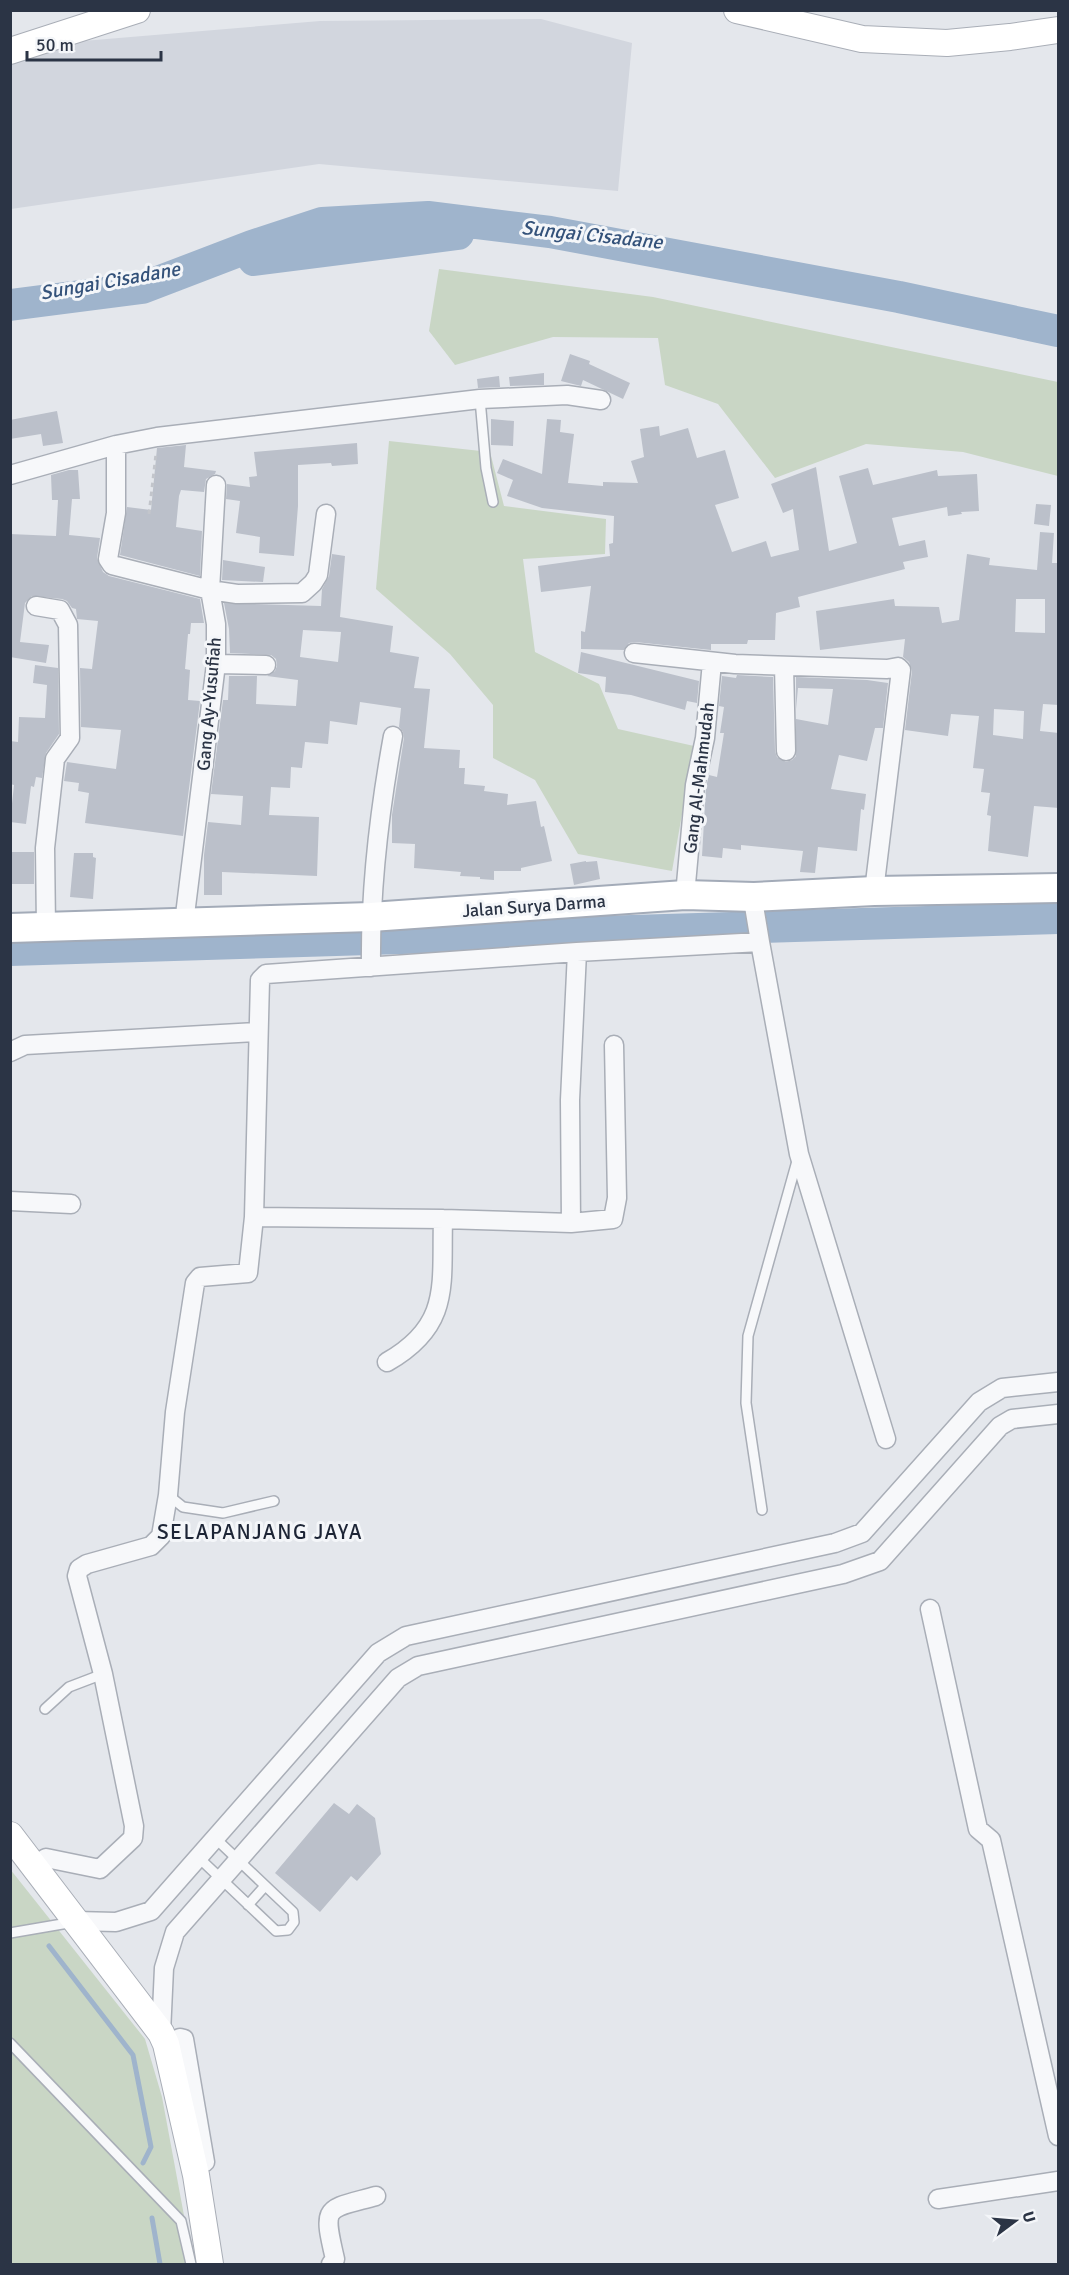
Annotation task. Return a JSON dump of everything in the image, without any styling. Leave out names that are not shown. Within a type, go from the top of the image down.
[{"type":"main road","points":[[10,51],[137,10]]},
{"type":"main road","points":[[737,10],[862,39],[947,43],[1059,30]]},
{"type":"main road","name":"Jalan Surya Darma","points":[[10,928],[184,923],[371,923],[685,895],[754,902],[874,891],[1059,888]]},
{"type":"main road","points":[[10,1835],[164,2039],[196,2175],[210,2265]]},
{"type":"street","points":[[10,475],[157,437],[480,399],[567,395],[601,400]]},
{"type":"street","points":[[116,446],[116,513],[108,560],[112,565],[210,590],[237,594],[302,593],[318,575],[326,514]]},
{"type":"street","name":"Gang Ay-Yusufiah","points":[[184,923],[216,664],[216,624],[210,590],[216,485]]},
{"type":"street","points":[[36,606],[60,610],[68,625],[70,738],[55,759],[45,848],[46,927]]},
{"type":"street","points":[[634,653],[712,662],[784,666],[898,667],[901,670],[874,891]]},
{"type":"street","name":"Gang Al-Mahmudah","points":[[685,895],[712,662]]},
{"type":"street","points":[[216,664],[266,665]]},
{"type":"street","points":[[784,666],[786,751]]},
{"type":"street","points":[[371,960],[371,923],[380,805],[393,736]]},
{"type":"street","points":[[754,902],[799,1154],[886,1439]]},
{"type":"street","points":[[34,1866],[46,1857],[100,1869],[133,1838],[134,1826],[103,1674],[77,1576],[79,1569],[87,1564],[151,1546],[161,1536],[195,1283],[200,1277],[248,1273],[254,1216],[260,980],[266,974],[371,960],[577,952],[759,940]]},
{"type":"street","points":[[571,1223],[570,1100],[577,952]]},
{"type":"street","points":[[10,1052],[25,1045],[257,1032]]},
{"type":"street","points":[[254,1216],[571,1223],[613,1219],[616,1208],[614,1046]]},
{"type":"street","points":[[10,1201],[71,1204]]},
{"type":"street","points":[[387,1362],[406,1351],[421,1338],[434,1317],[441,1293],[443,1219]]},
{"type":"street","points":[[76,1921],[116,1922],[151,1911],[378,1653],[406,1636],[835,1543],[862,1533],[979,1402],[1002,1388],[1059,1382]]},
{"type":"street","points":[[222,2265],[184,2039],[164,2039],[164,1968],[175,1932],[398,1678],[418,1666],[843,1574],[880,1561],[1000,1426],[1012,1419],[1059,1414]]},
{"type":"street","points":[[660,1581],[668,1612]]},
{"type":"street","points":[[633,1586],[641,1617]]},
{"type":"street","points":[[930,1609],[978,1829],[991,1840],[1058,2126]]},
{"type":"street","points":[[243,1806],[266,1828]]},
{"type":"street","points":[[938,2199],[1059,2181]]},
{"type":"street","points":[[331,2265],[335,2259],[327,2222],[330,2214],[335,2208],[376,2196]]},
{"type":"lane","points":[[480,399],[486,468],[493,502]]},
{"type":"lane","points":[[762,1510],[746,1402],[748,1336],[799,1154]]},
{"type":"lane","points":[[168,1495],[183,1507],[223,1513],[274,1501]]},
{"type":"lane","points":[[45,1709],[69,1687],[103,1674]]},
{"type":"lane","points":[[198,1857],[276,1931],[288,1930],[294,1922],[293,1912],[214,1839]]},
{"type":"lane","points":[[248,1905],[265,1886]]},
{"type":"lane","points":[[10,1934],[76,1921]]},
{"type":"lane","points":[[10,2043],[181,2220],[191,2265]]},
{"type":"path","points":[[150,514],[157,437]]},
{"type":"shaded area","points":[[541,19],[632,43],[618,191],[319,164],[11,209],[11,60],[71,42],[320,21]]},
{"type":"green space","points":[[439,269],[653,297],[1058,382],[1058,476],[963,452],[866,444],[775,478],[718,404],[665,385],[658,338],[553,337],[455,365],[429,331]]},
{"type":"green space","points":[[389,441],[490,452],[504,506],[606,519],[605,554],[523,559],[535,652],[599,684],[618,729],[694,746],[672,871],[578,854],[535,780],[493,758],[493,705],[450,654],[376,589]]},
{"type":"green space","points":[[10,1869],[145,2039],[162,2097],[193,2264],[11,2264]]},
{"type":"building","points":[[570,354],[590,361],[589,364],[630,383],[623,399],[583,380],[581,386],[561,381]]},
{"type":"building","points":[[544,373],[544,385],[510,386],[509,377]]},
{"type":"building","points":[[499,376],[500,387],[478,388],[477,379]]},
{"type":"building","points":[[57,411],[63,443],[43,446],[41,434],[10,439],[10,420]]},
{"type":"building","points":[[491,419],[514,421],[513,446],[491,445]]},
{"type":"building","points":[[547,419],[561,420],[560,432],[574,434],[568,483],[603,486],[603,482],[638,483],[631,461],[644,457],[640,429],[659,426],[660,436],[688,428],[697,458],[725,450],[739,498],[715,505],[732,552],[766,541],[771,557],[799,550],[793,509],[783,513],[771,484],[816,467],[829,551],[857,543],[839,476],[868,468],[873,485],[937,470],[938,476],[977,474],[979,511],[961,512],[962,514],[948,516],[947,507],[892,518],[899,546],[925,540],[928,557],[903,562],[905,569],[798,597],[800,607],[776,613],[775,640],[748,640],[747,644],[711,644],[711,650],[635,642],[629,643],[624,650],[581,649],[581,631],[585,632],[591,586],[541,592],[538,566],[610,556],[609,544],[613,543],[614,516],[542,508],[507,496],[513,480],[497,473],[503,459],[542,474]]},
{"type":"building","points":[[357,443],[358,464],[298,465],[298,506],[294,556],[259,553],[260,537],[236,533],[240,501],[226,499],[227,484],[250,487],[249,477],[257,476],[254,452]]},
{"type":"building","points":[[186,445],[184,467],[216,471],[206,479],[204,492],[181,490],[179,496],[176,527],[202,531],[200,576],[120,555],[127,507],[151,510],[157,448]]},
{"type":"building","points":[[78,470],[80,499],[72,499],[69,535],[100,538],[97,558],[103,572],[109,576],[200,599],[204,623],[191,623],[185,669],[190,670],[188,700],[200,701],[183,836],[85,823],[89,793],[78,791],[79,783],[64,781],[67,762],[116,769],[121,730],[81,727],[80,668],[92,669],[98,621],[77,619],[76,609],[62,599],[32,596],[25,603],[20,642],[49,645],[46,663],[10,657],[10,534],[56,536],[58,500],[52,500],[51,475]]},
{"type":"building","points":[[1036,504],[1051,505],[1049,526],[1034,524]]},
{"type":"building","points":[[1040,532],[1054,533],[1052,563],[1059,563],[1059,705],[1043,704],[1040,731],[1059,733],[1059,808],[1034,806],[1028,857],[988,851],[991,816],[987,815],[990,793],[981,792],[984,769],[973,768],[979,716],[951,714],[948,736],[905,730],[912,671],[909,662],[903,657],[905,639],[820,650],[816,611],[894,599],[895,606],[939,607],[942,623],[959,620],[967,554],[990,558],[989,565],[1037,570]],"holes":[[[1016,599],[1045,599],[1045,633],[1015,632]],[[994,709],[1024,711],[1023,739],[993,735]]]},
{"type":"building","points":[[332,554],[345,556],[340,617],[393,626],[390,652],[419,657],[414,688],[430,689],[424,748],[460,750],[459,768],[465,768],[464,784],[485,786],[484,791],[508,794],[507,805],[536,801],[541,827],[544,826],[552,861],[521,868],[521,871],[494,871],[494,880],[460,876],[461,872],[414,868],[415,844],[392,843],[392,815],[404,738],[399,727],[401,708],[360,702],[357,725],[330,721],[328,744],[305,742],[302,768],[291,767],[290,788],[271,787],[269,815],[319,817],[317,876],[222,872],[222,895],[204,895],[204,855],[208,822],[241,825],[243,796],[211,794],[223,700],[228,700],[229,676],[257,676],[256,704],[296,706],[298,680],[267,676],[275,671],[277,666],[276,659],[271,655],[230,653],[229,629],[224,603],[321,606],[322,589],[329,576]],"holes":[[[303,630],[341,632],[338,662],[300,657]]]},
{"type":"building","points":[[223,560],[265,567],[263,582],[222,580]]},
{"type":"building","points":[[581,652],[699,681],[697,703],[687,701],[685,710],[631,695],[605,692],[606,677],[578,673]]},
{"type":"building","points":[[35,665],[58,668],[59,734],[46,753],[42,778],[36,777],[34,787],[31,786],[26,824],[10,822],[14,785],[10,784],[10,741],[18,742],[19,717],[45,718],[47,685],[33,683]]},
{"type":"building","points":[[737,675],[773,677],[775,751],[777,757],[786,762],[796,756],[796,719],[828,725],[833,689],[798,688],[796,709],[796,677],[888,683],[883,728],[875,728],[867,761],[839,755],[831,789],[866,794],[864,810],[861,809],[857,851],[818,847],[815,873],[800,872],[803,851],[741,845],[741,850],[723,848],[722,858],[702,856],[706,787],[709,775],[717,777],[724,733],[720,733],[724,707],[719,706],[722,676],[736,678]]},
{"type":"building","points":[[10,852],[34,852],[34,884],[10,884]]},
{"type":"building","points":[[74,853],[93,853],[93,857],[96,858],[93,899],[70,897]]},
{"type":"building","points":[[597,861],[600,879],[574,885],[570,864]]},
{"type":"building","points":[[334,1803],[349,1814],[357,1804],[375,1818],[381,1854],[357,1881],[351,1876],[320,1912],[275,1873]]},
{"type":"waterway","points":[[10,305],[142,288],[252,246],[322,223],[428,217],[550,232],[899,297],[1058,331]]},
{"type":"waterway","name":"Sungai Cisadane","points":[[254,260],[458,234]]},
{"type":"waterway","points":[[10,950],[1058,918]]},
{"type":"waterway","points":[[49,1946],[133,2055],[151,2147],[143,2163]]},
{"type":"waterway","points":[[152,2218],[160,2264]]},
{"type":"district","name":"SELAPANJANG JAYA","points":[[260,1532]]}]
